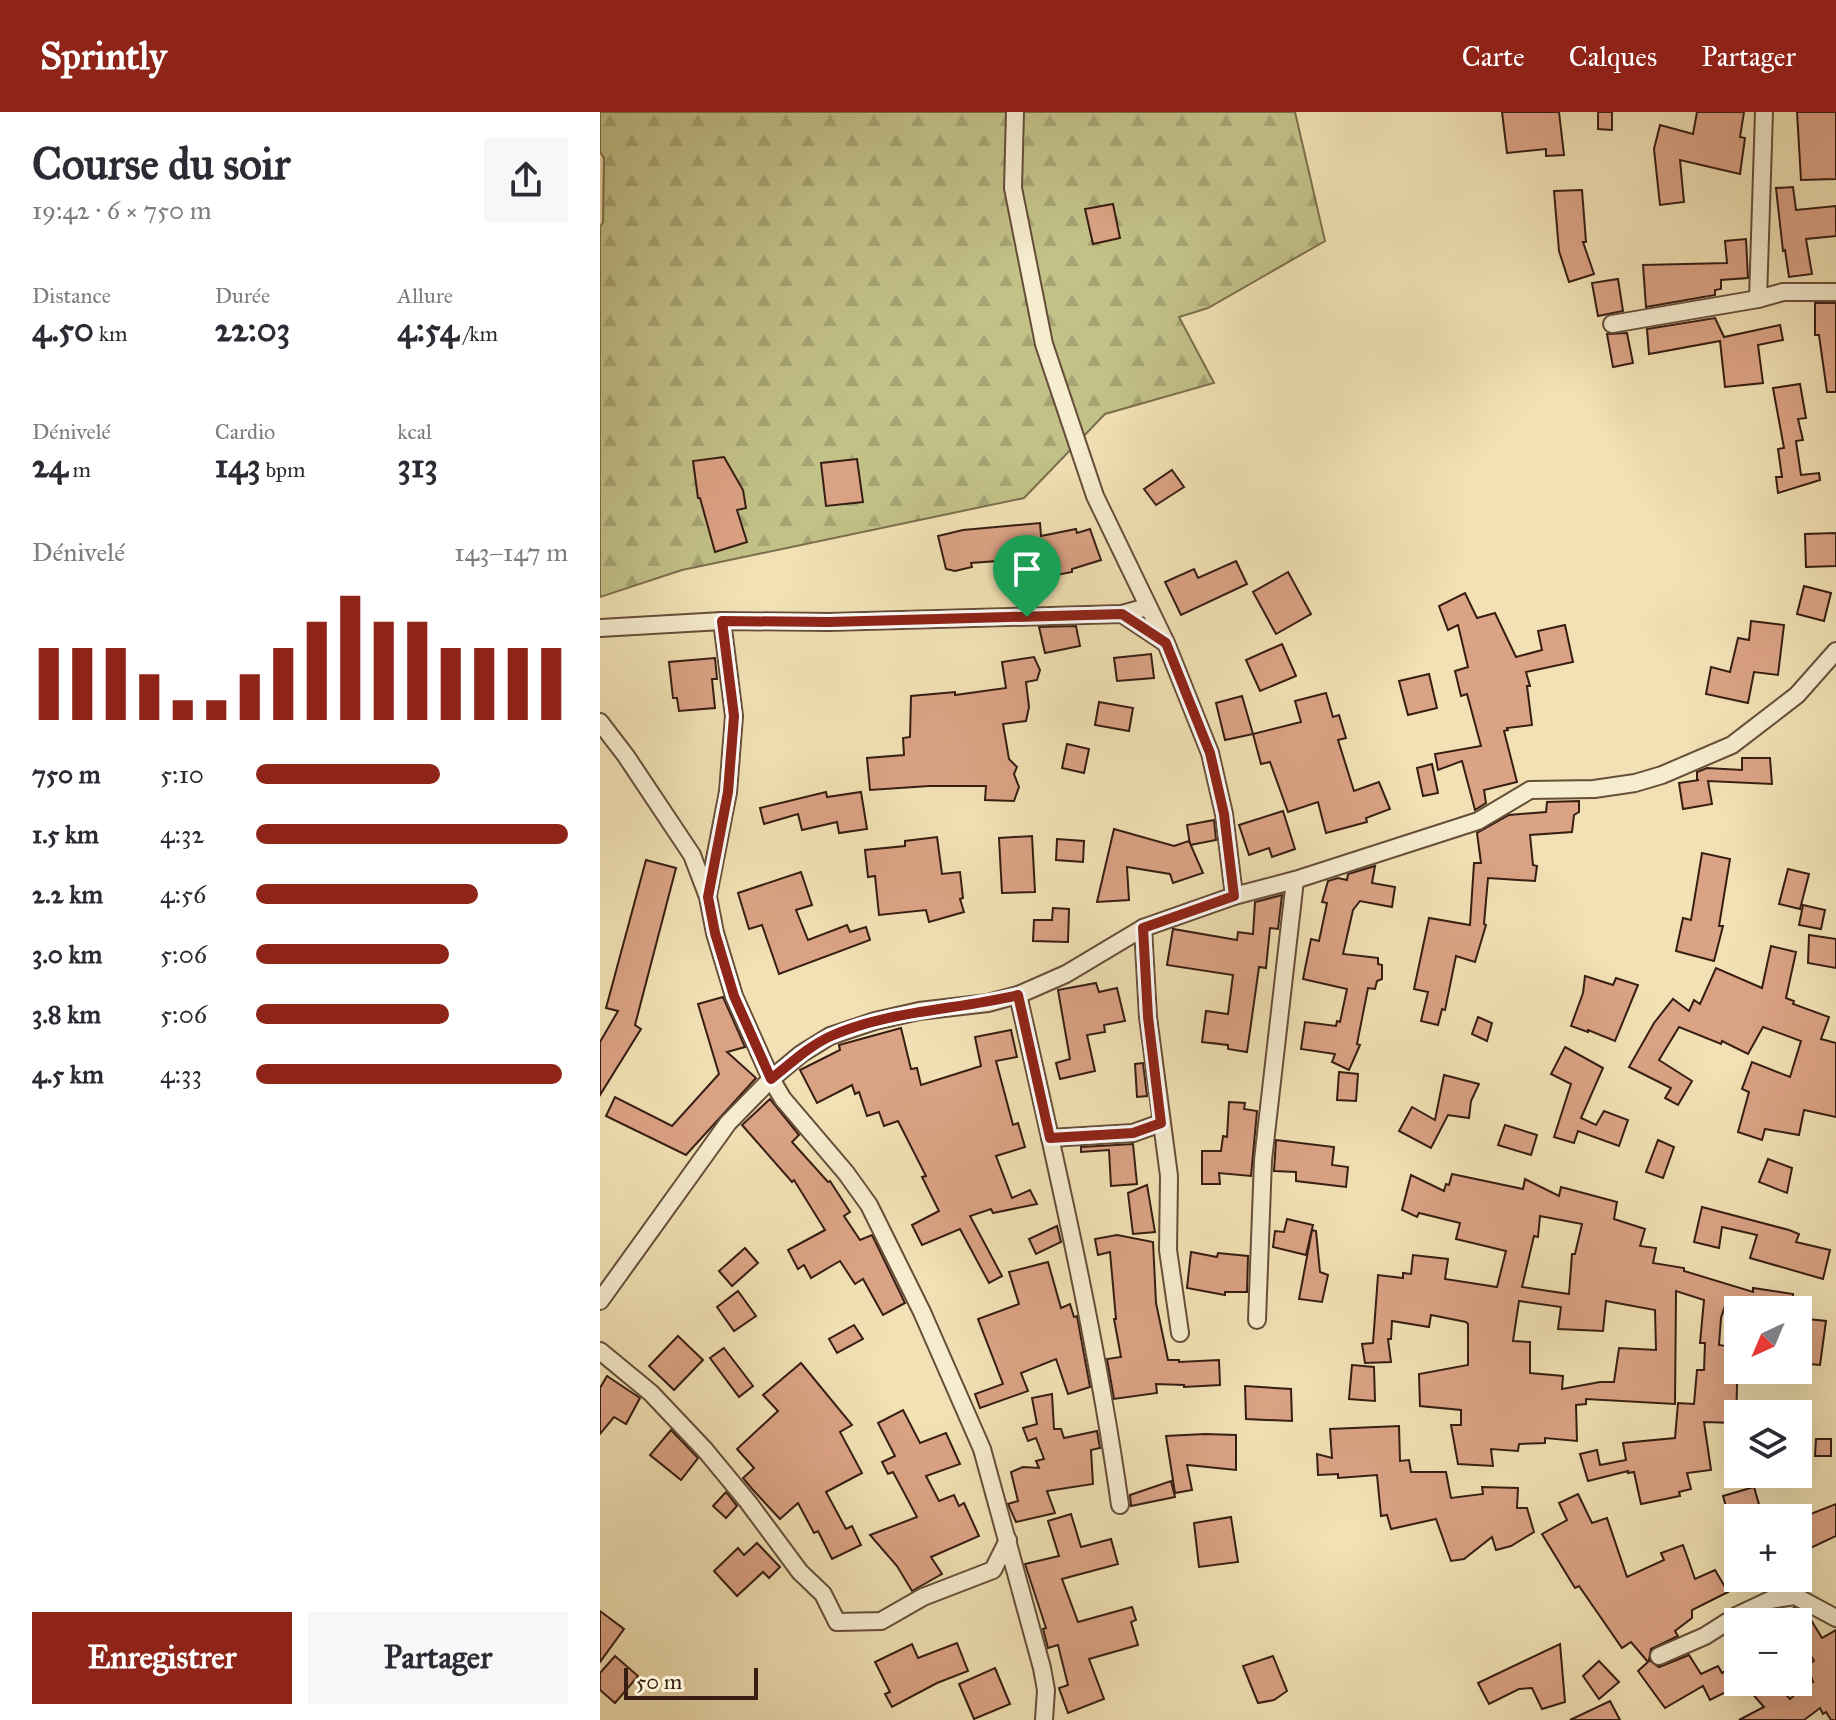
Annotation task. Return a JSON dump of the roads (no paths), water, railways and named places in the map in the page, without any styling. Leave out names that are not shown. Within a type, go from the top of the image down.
[{"type":"street","points":[[1015,112],[1013,188],[1044,344],[1095,496],[1166,643],[1210,753],[1224,814],[1234,896]]},
{"type":"street","points":[[1758,299],[1764,112]]},
{"type":"street","points":[[1612,324],[1783,292],[1836,292]]},
{"type":"street","points":[[600,628],[722,621],[829,622],[1122,614],[1147,607]]},
{"type":"street","points":[[1122,614],[1166,643]]},
{"type":"street","points":[[708,897],[728,792],[734,716],[722,621]]},
{"type":"street","points":[[600,1301],[728,1123],[771,1079],[801,1054],[830,1036],[919,1011],[988,1003],[1018,995],[1066,974],[1143,928],[1234,896],[1295,880],[1478,821],[1530,790],[1594,789],[1662,775],[1732,745],[1797,695],[1836,651]]},
{"type":"street","points":[[600,722],[692,855],[708,897],[734,996],[771,1079],[783,1099],[838,1162],[869,1205],[922,1312],[982,1449],[1042,1668],[1046,1690],[1044,1720]]},
{"type":"street","points":[[1257,1320],[1263,1160],[1295,880]]},
{"type":"street","points":[[1143,928],[1148,1017],[1169,1176],[1168,1250],[1180,1333]]},
{"type":"street","points":[[1018,995],[1107,1418],[1120,1505]]},
{"type":"street","points":[[1050,1138],[1133,1133],[1161,1123]]},
{"type":"street","points":[[600,1351],[651,1393],[705,1450],[800,1572],[823,1594],[837,1622],[881,1621],[923,1597],[993,1570],[1008,1540]]},
{"type":"street","points":[[1659,1656],[1705,1636],[1770,1600],[1795,1596],[1836,1618]]}]
